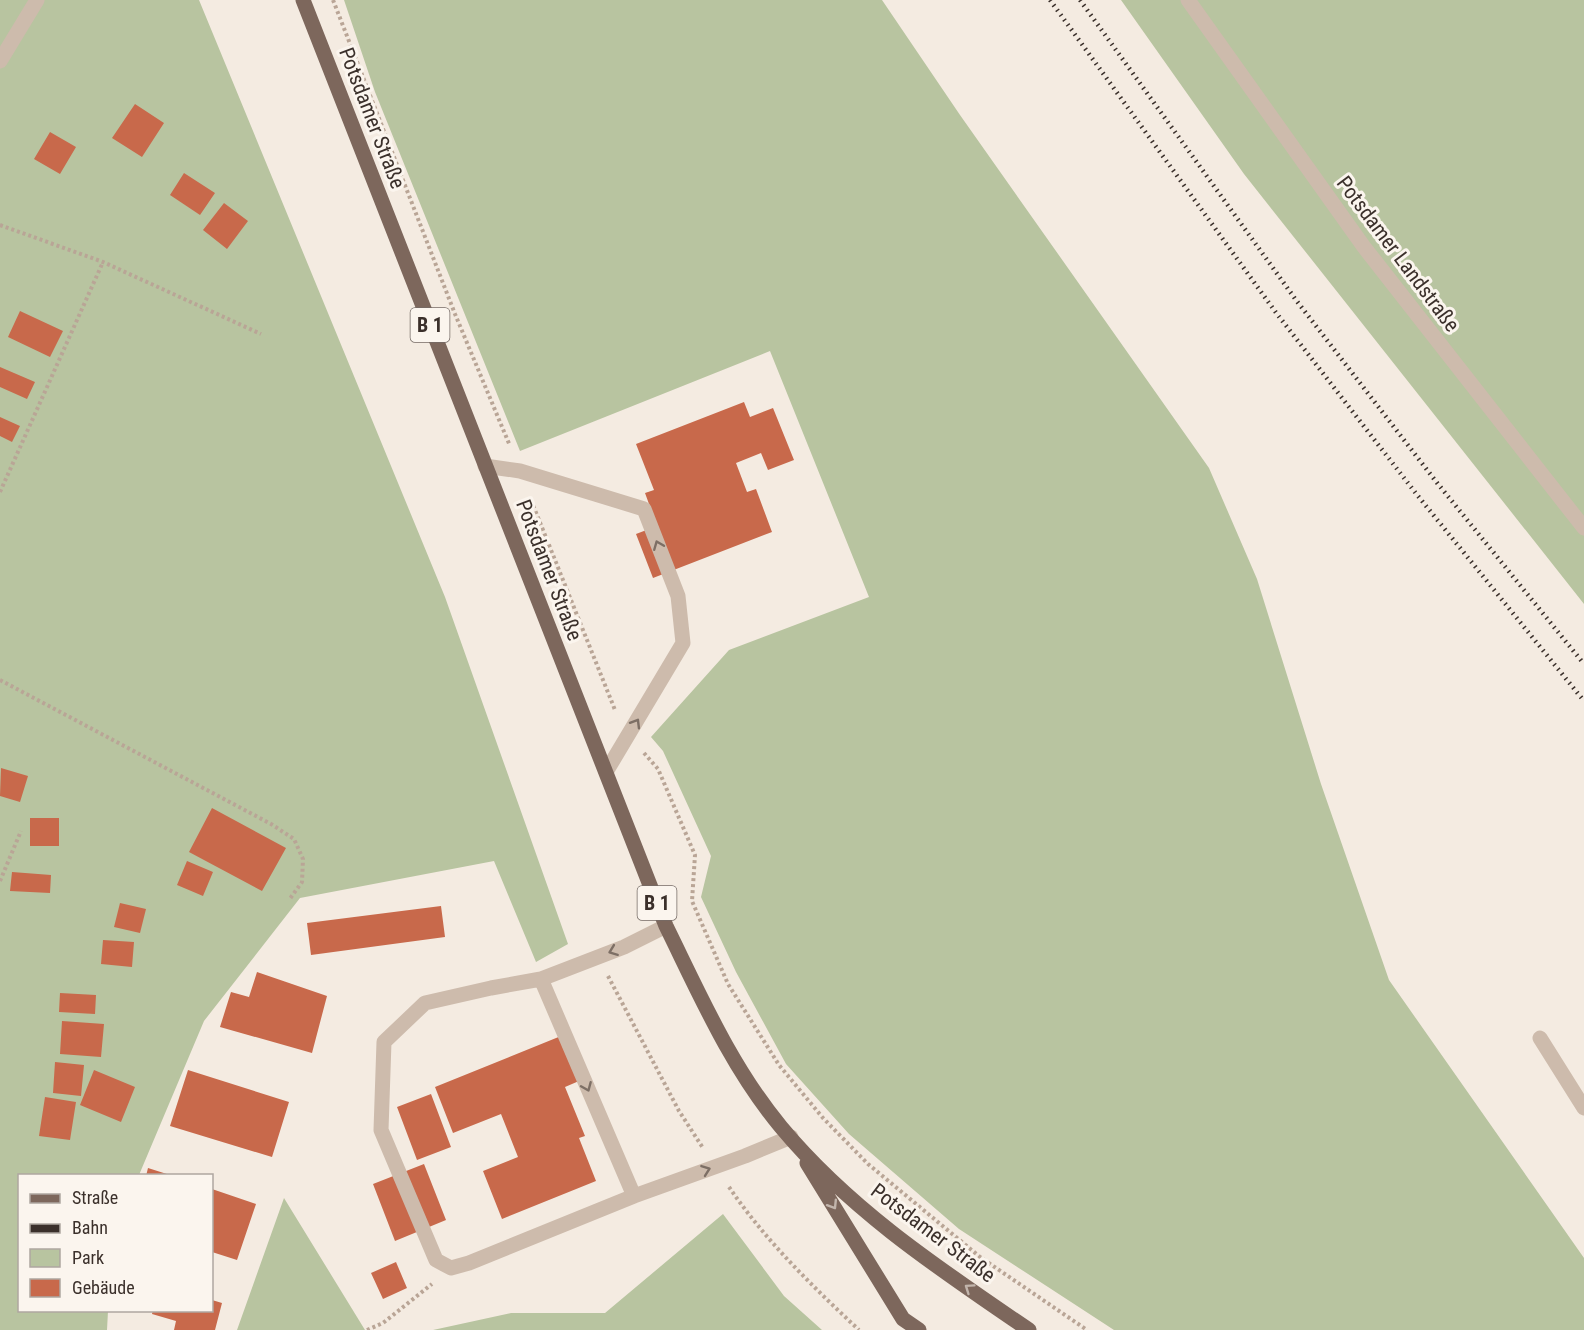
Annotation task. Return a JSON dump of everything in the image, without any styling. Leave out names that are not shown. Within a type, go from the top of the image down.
[{"type":"main road","name":"Potsdamer Straße","points":[[303,0],[666,926],[720,1036],[746,1080],[781,1127],[833,1182],[886,1230],[1029,1330]]},
{"type":"main road","name":"Potsdamer Straße","points":[[791,1137],[905,1324],[919,1330]]},
{"type":"street","points":[[0,61],[37,0]]},
{"type":"street","name":"Potsdamer Landstraße","points":[[1188,0],[1364,247],[1584,528]]},
{"type":"street","points":[[485,466],[520,471],[644,509],[678,596],[683,643],[606,772]]},
{"type":"street","points":[[666,926],[624,947],[541,979],[425,1003],[384,1042],[381,1130],[435,1260],[451,1268],[469,1263],[634,1196],[791,1137]]},
{"type":"street","points":[[541,979],[634,1196]]},
{"type":"street","points":[[1540,1038],[1584,1108]]},
{"type":"path","points":[[333,0],[455,314],[622,728],[658,769],[695,855],[692,901],[728,984],[779,1065],[823,1118],[868,1164],[980,1257],[1087,1330]]},
{"type":"path","points":[[0,225],[103,262],[261,334]]},
{"type":"path","points":[[0,492],[103,262]]},
{"type":"path","points":[[0,680],[272,824],[294,839],[303,859],[302,882],[289,900]]},
{"type":"path","points":[[0,881],[21,831]]},
{"type":"path","points":[[367,1330],[383,1323],[451,1268]]},
{"type":"green space","points":[[0,0],[199,0],[445,597],[568,944],[536,962],[494,861],[300,898],[204,1021],[139,1174],[18,1174],[18,1312],[108,1312],[107,1330],[0,1330]]},
{"type":"green space","points":[[344,0],[882,0],[960,115],[1209,468],[1257,579],[1321,784],[1389,980],[1584,1258],[1584,1330],[1114,1330],[959,1229],[849,1134],[786,1064],[736,972],[701,897],[711,856],[663,751],[651,737],[729,650],[869,597],[770,351],[520,451],[375,92]]},
{"type":"green space","points":[[1121,0],[1584,0],[1584,604],[1244,174]]},
{"type":"green space","points":[[284,1198],[365,1330],[237,1330]]},
{"type":"green space","points":[[723,1214],[784,1296],[822,1330],[433,1330],[511,1313],[605,1313]]},
{"type":"building","points":[[135,104],[164,123],[142,157],[112,138]]},
{"type":"building","points":[[50,132],[76,147],[60,174],[34,159]]},
{"type":"building","points":[[184,173],[215,193],[200,215],[170,195]]},
{"type":"building","points":[[224,203],[248,221],[227,249],[203,230]]},
{"type":"building","points":[[20,311],[63,331],[50,357],[8,337]]},
{"type":"building","points":[[0,367],[35,382],[27,399],[0,387]]},
{"type":"building","points":[[744,402],[750,417],[773,408],[794,460],[768,470],[761,453],[736,463],[747,492],[756,489],[772,532],[653,578],[636,534],[657,526],[645,493],[654,490],[636,444]]},
{"type":"building","points":[[0,417],[20,426],[12,442],[0,436]]},
{"type":"building","points":[[1,768],[28,776],[20,802],[0,796]]},
{"type":"building","points":[[212,808],[286,848],[262,891],[189,852]]},
{"type":"building","points":[[30,818],[59,818],[59,846],[30,846]]},
{"type":"building","points":[[187,861],[213,872],[203,896],[177,885]]},
{"type":"building","points":[[12,872],[51,875],[50,893],[10,891]]},
{"type":"building","points":[[120,903],[146,909],[140,933],[114,927]]},
{"type":"building","points":[[441,906],[445,937],[311,955],[307,923]]},
{"type":"building","points":[[103,940],[134,942],[132,967],[101,964]]},
{"type":"building","points":[[257,972],[327,996],[312,1053],[220,1027],[231,992],[249,997]]},
{"type":"building","points":[[60,993],[96,995],[95,1014],[59,1012]]},
{"type":"building","points":[[62,1021],[104,1024],[101,1057],[60,1054]]},
{"type":"building","points":[[561,1036],[579,1081],[565,1087],[585,1136],[579,1138],[596,1181],[502,1219],[483,1171],[518,1157],[501,1114],[453,1133],[435,1087]]},
{"type":"building","points":[[55,1062],[84,1065],[81,1096],[53,1093]]},
{"type":"building","points":[[94,1070],[135,1087],[121,1122],[80,1105]]},
{"type":"building","points":[[188,1070],[289,1102],[272,1157],[170,1126]]},
{"type":"building","points":[[431,1094],[451,1147],[417,1160],[397,1107]]},
{"type":"building","points":[[45,1097],[76,1102],[70,1140],[39,1136]]},
{"type":"building","points":[[424,1164],[446,1220],[395,1241],[373,1184]]},
{"type":"building","points":[[148,1168],[167,1174],[146,1174]]},
{"type":"building","points":[[213,1189],[256,1204],[237,1260],[213,1252]]},
{"type":"building","points":[[396,1262],[407,1288],[383,1299],[371,1273]]},
{"type":"building","points":[[213,1300],[222,1303],[215,1330],[174,1330],[176,1321],[152,1314],[152,1312],[213,1312]]},
{"type":"railway","points":[[1050,0],[1277,314],[1418,496],[1584,701]]},
{"type":"railway","points":[[1080,0],[1296,300],[1438,484],[1584,664]]}]
